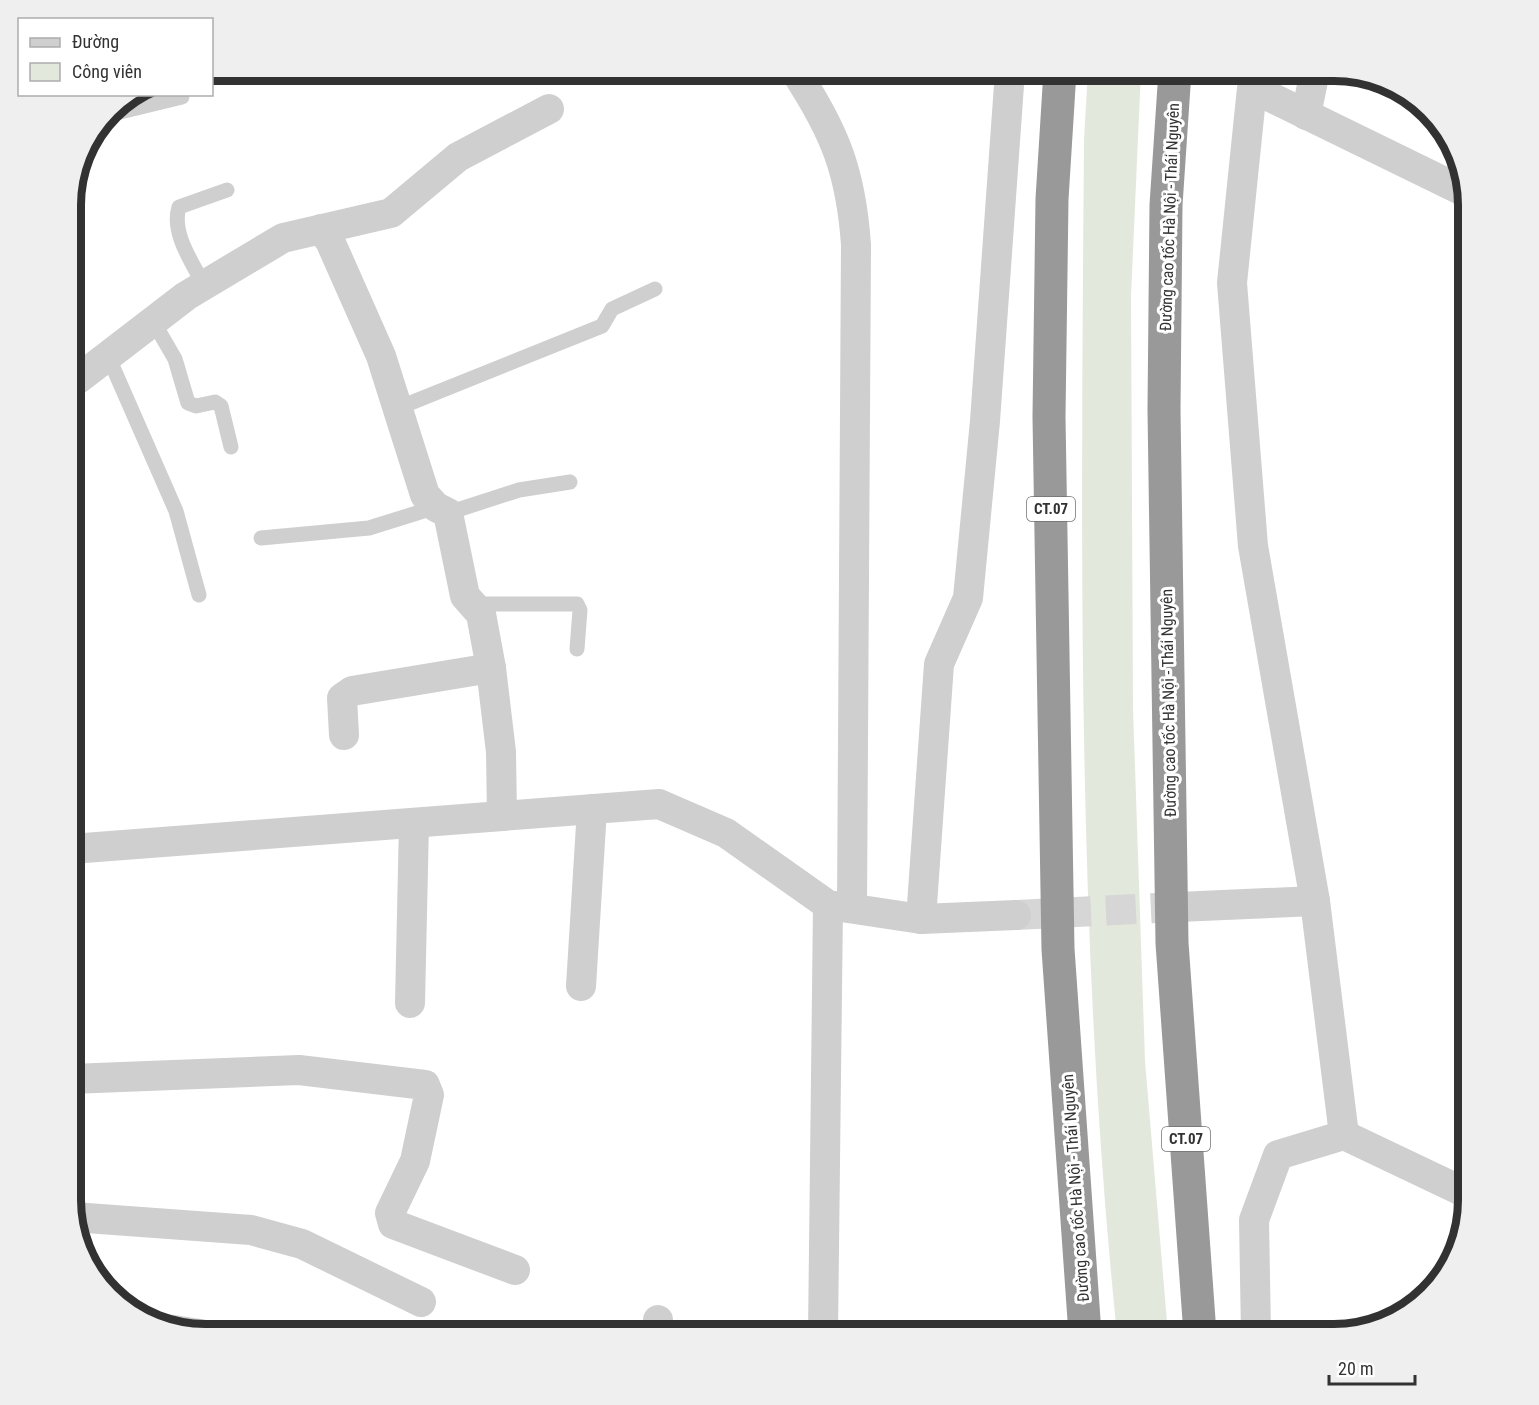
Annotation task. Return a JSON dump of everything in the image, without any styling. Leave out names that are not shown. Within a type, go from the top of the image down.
[{"type":"highway","name":"Đường cao tốc Hà Nội - Thái Nguyên","points":[[1059,81],[1052,199],[1049,417],[1058,949],[1084,1324]]},
{"type":"highway","name":"Đường cao tốc Hà Nội - Thái Nguyên","points":[[1174,81],[1166,205],[1164,411],[1172,943],[1199,1324]]},
{"type":"street","points":[[802,81],[827,123],[841,155],[853,200],[856,245],[840,907],[823,1324]]},
{"type":"street","points":[[921,919],[939,664],[968,598],[985,422],[1009,81]]},
{"type":"street","points":[[1306,115],[1313,81]]},
{"type":"street","points":[[1344,1135],[1314,901],[1253,546],[1232,283],[1252,88],[1457,188]]},
{"type":"street","points":[[81,377],[204,285],[283,238],[391,213],[458,158],[549,109]]},
{"type":"street","points":[[321,229],[330,241],[381,356],[425,495],[442,510],[465,596],[481,614],[491,668],[501,752],[502,816]]},
{"type":"street","points":[[344,735],[342,698],[352,692],[491,668]]},
{"type":"street","points":[[81,848],[659,804],[726,833],[840,907],[921,919],[1016,915]]},
{"type":"street","points":[[580,986],[592,809]]},
{"type":"street","points":[[410,1004],[414,823]]},
{"type":"street","points":[[1178,907],[1314,901]]},
{"type":"street","points":[[81,1079],[299,1070],[425,1085],[429,1095],[415,1161],[390,1213],[393,1224],[515,1270]]},
{"type":"street","points":[[1256,1324],[1254,1220],[1278,1155],[1344,1135],[1458,1189]]},
{"type":"street","points":[[82,1218],[251,1230],[302,1244],[421,1302]]},
{"type":"lane","points":[[125,111],[182,97]]},
{"type":"lane","points":[[204,285],[180,237],[175,219],[178,207],[227,190]]},
{"type":"lane","points":[[398,408],[602,326],[612,309],[655,289]]},
{"type":"lane","points":[[153,321],[175,359],[188,403],[196,406],[215,402],[221,406],[231,447]]},
{"type":"lane","points":[[108,356],[176,511],[199,595]]},
{"type":"lane","points":[[261,538],[369,528],[519,490],[570,482]]},
{"type":"lane","points":[[472,604],[577,604],[580,610],[577,649]]},
{"type":"green space","points":[[1087,81],[1141,81],[1131,296],[1133,708],[1145,1061],[1167,1324],[1116,1324],[1104,1185],[1094,1036],[1084,738],[1082,438],[1084,139]]},
{"type":"tunnel","points":[[1016,915],[1178,907]]}]
